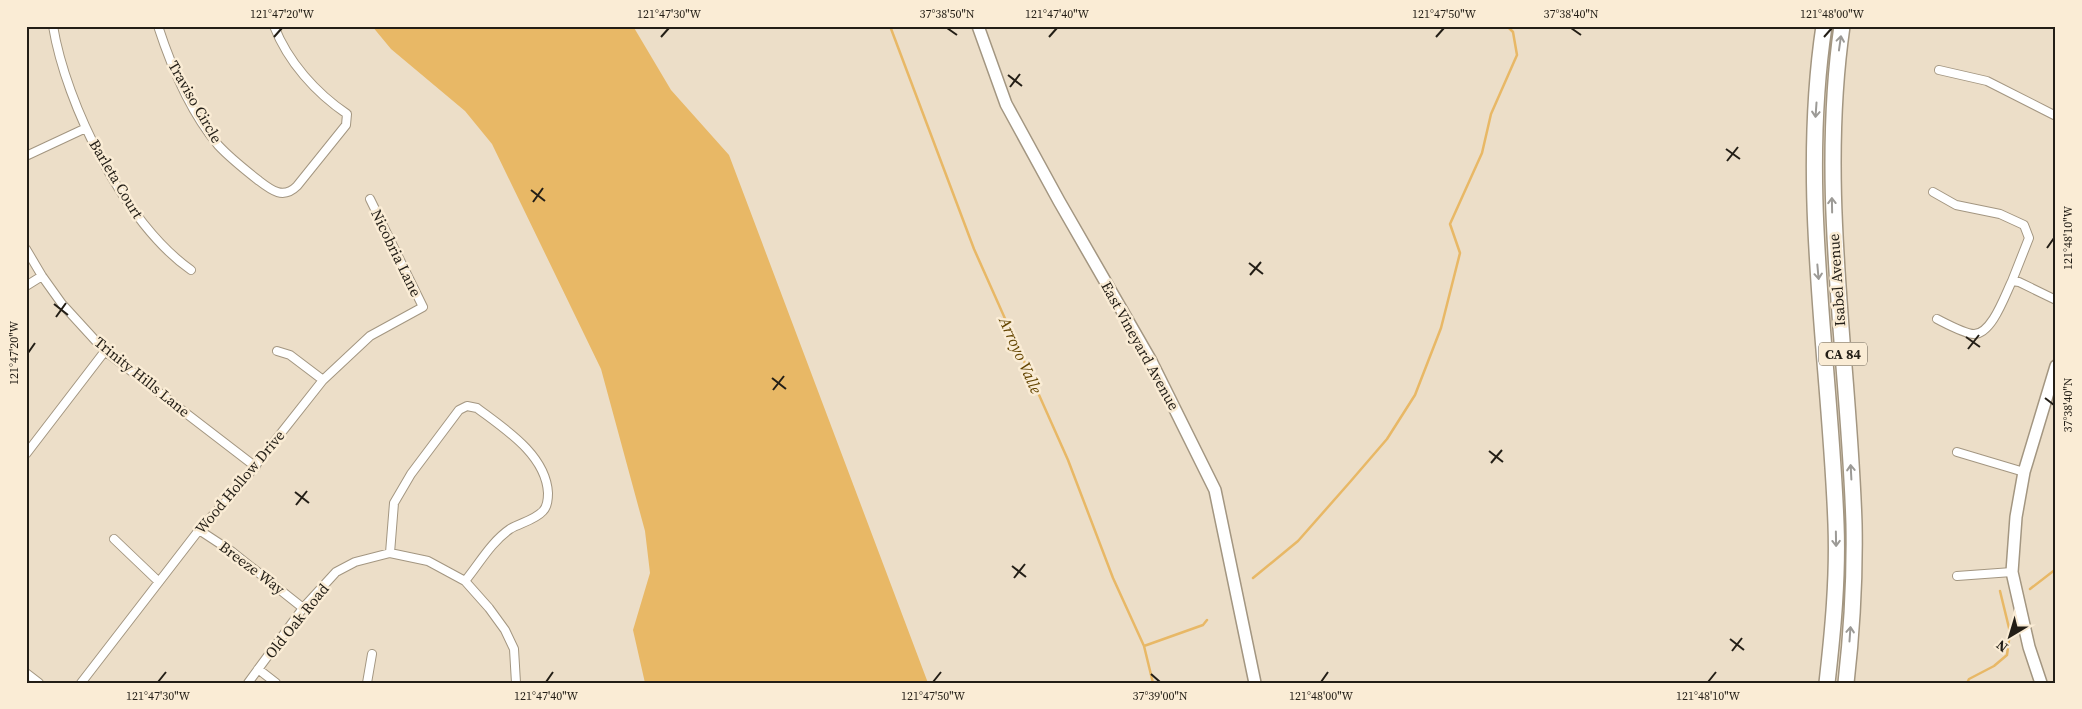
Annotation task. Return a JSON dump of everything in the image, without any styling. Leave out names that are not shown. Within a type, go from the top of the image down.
[{"type":"highway","name":"Isabel Avenue","points":[[1824,26],[1815,122],[1814,203],[1836,524],[1836,563],[1828,683]]},
{"type":"highway","name":"Isabel Avenue","points":[[1842,26],[1834,113],[1832,203],[1854,524],[1854,564],[1846,683]]},
{"type":"street","name":"Barleta Court","points":[[53,26],[67,83],[86,128],[116,182],[140,220],[177,260],[191,270]]},
{"type":"street","name":"Traviso Circle","points":[[158,26],[168,56],[209,133],[219,146],[239,165],[273,191],[281,194],[291,192],[297,186],[346,125],[348,114],[331,103],[293,62],[278,39],[274,26]]},
{"type":"street","name":"East Vineyard Avenue","points":[[978,26],[1006,104],[1059,201],[1151,360],[1216,490],[1255,683]]},
{"type":"street","points":[[1939,70],[1987,81],[2056,116]]},
{"type":"street","points":[[26,156],[86,128]]},
{"type":"street","points":[[1933,192],[1956,205],[2000,214],[2024,225],[2029,238],[2012,281],[1996,315],[1988,327],[1981,332],[1973,334],[1937,319]]},
{"type":"street","name":"Nicobria Lane","points":[[370,199],[423,307]]},
{"type":"street","name":"Trinity Hills Lane","points":[[26,249],[62,304],[105,351],[256,467]]},
{"type":"street","points":[[26,286],[42,276]]},
{"type":"street","points":[[2012,281],[2019,282],[2056,300]]},
{"type":"street","name":"Wood Hollow Drive","points":[[81,683],[199,530],[256,467],[323,380],[370,336],[423,307]]},
{"type":"street","points":[[26,454],[105,351]]},
{"type":"street","points":[[277,351],[290,355],[323,380]]},
{"type":"street","points":[[2041,683],[2020,613],[2012,572],[2016,517],[2024,472],[2056,366]]},
{"type":"street","points":[[390,553],[394,502],[410,474],[459,410],[467,406],[477,408],[531,453],[547,482],[548,498],[544,510],[536,517],[508,530],[495,542],[465,581]]},
{"type":"street","points":[[1957,452],[2024,472]]},
{"type":"street","name":"Breeze Way","points":[[199,530],[271,580],[303,608]]},
{"type":"street","points":[[114,539],[158,582]]},
{"type":"street","name":"Old Oak Road","points":[[248,683],[303,608],[336,572],[355,562],[390,553],[428,561],[465,581],[489,608],[505,630],[514,649],[516,683]]},
{"type":"street","points":[[1956,576],[2012,572]]},
{"type":"street","points":[[367,683],[372,654]]},
{"type":"street","points":[[258,670],[276,683]]},
{"type":"street","points":[[26,673],[39,683]]},
{"type":"shaded area","points":[[372,26],[633,26],[671,90],[729,155],[928,683],[645,683],[633,630],[650,573],[645,531],[601,369],[492,144],[465,111],[391,49]]},
{"type":"waterway","name":"Arroyo Valle","points":[[890,26],[974,249],[1068,460],[1113,578],[1144,646],[1153,683]]},
{"type":"waterway","points":[[1253,578],[1298,541],[1387,439],[1415,395],[1441,328],[1460,253],[1450,224],[1482,153],[1491,114],[1517,55],[1513,32],[1507,26]]},
{"type":"waterway","points":[[2030,589],[2056,569]]},
{"type":"waterway","points":[[1967,683],[1969,679],[1994,666],[2007,655],[2010,632],[2000,591]]},
{"type":"waterway","points":[[1144,646],[1203,625],[1207,620]]}]
